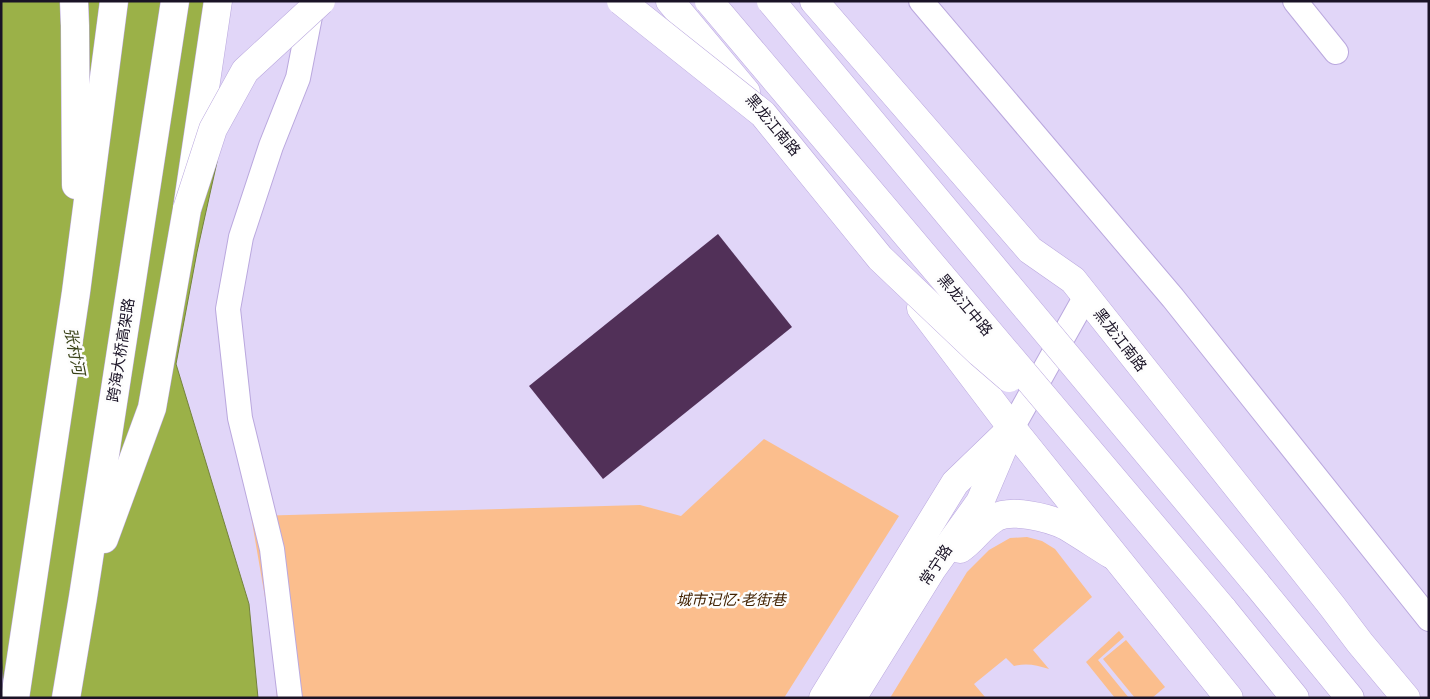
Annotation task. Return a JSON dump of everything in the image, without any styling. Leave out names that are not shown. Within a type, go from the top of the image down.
[{"type":"main road","points":[[74,1],[76,292]]},
{"type":"main road","points":[[15,698],[76,292],[114,1]]},
{"type":"main road","name":"跨海大桥高架路","points":[[66,698],[175,1]]},
{"type":"main road","points":[[83,597],[152,408],[187,209],[218,1]]},
{"type":"main road","points":[[187,209],[213,129],[245,71],[321,1]]},
{"type":"main road","points":[[621,1],[763,114]]},
{"type":"main road","points":[[657,1],[763,114],[880,258],[980,353],[1073,432]]},
{"type":"main road","name":"黑龙江南路","points":[[670,1],[880,252],[1012,428],[1229,698]]},
{"type":"main road","name":"黑龙江中路","points":[[709,1],[1222,608],[1295,698]]},
{"type":"main road","points":[[772,1],[1350,698]]},
{"type":"main road","name":"黑龙江南路","points":[[814,1],[1030,250],[1073,280],[1360,643],[1406,698]]},
{"type":"main road","name":"常宁路","points":[[823,698],[955,483],[1012,428]]},
{"type":"main road","name":"常宁路","points":[[852,698],[932,569],[980,502],[1012,428]]},
{"type":"main road","points":[[932,569],[965,546],[983,527],[996,517],[1015,513],[1033,515],[1064,525],[1114,556]]},
{"type":"street","points":[[290,698],[272,549],[240,418],[228,309],[242,237],[271,146],[298,78],[313,1]]},
{"type":"street","points":[[921,1],[1173,298],[1429,619]]},
{"type":"street","points":[[1296,1],[1336,52]]},
{"type":"street","points":[[1012,428],[1086,296]]},
{"type":"green space","name":"城市记忆·老街巷","points":[[764,439],[899,516],[784,698],[277,698],[273,644],[251,516],[640,505],[681,516]]},
{"type":"green space","points":[[1027,537],[1042,541],[1055,549],[1092,597],[1033,650],[1049,669],[1032,665],[1014,666],[1006,658],[974,684],[985,697],[983,698],[890,698],[967,572],[989,550],[1010,538]]},
{"type":"green space","points":[[1119,631],[1124,637],[1098,660],[1129,698],[1115,698],[1086,662]]},
{"type":"green space","points":[[1126,640],[1165,687],[1152,698],[1135,698],[1103,659]]},
{"type":"water","name":"张村河","points":[[1,1],[210,1],[217,162],[197,252],[176,364],[249,604],[258,698],[5,698],[1,649]]},
{"type":"building","points":[[718,234],[792,327],[603,479],[529,386]]}]
